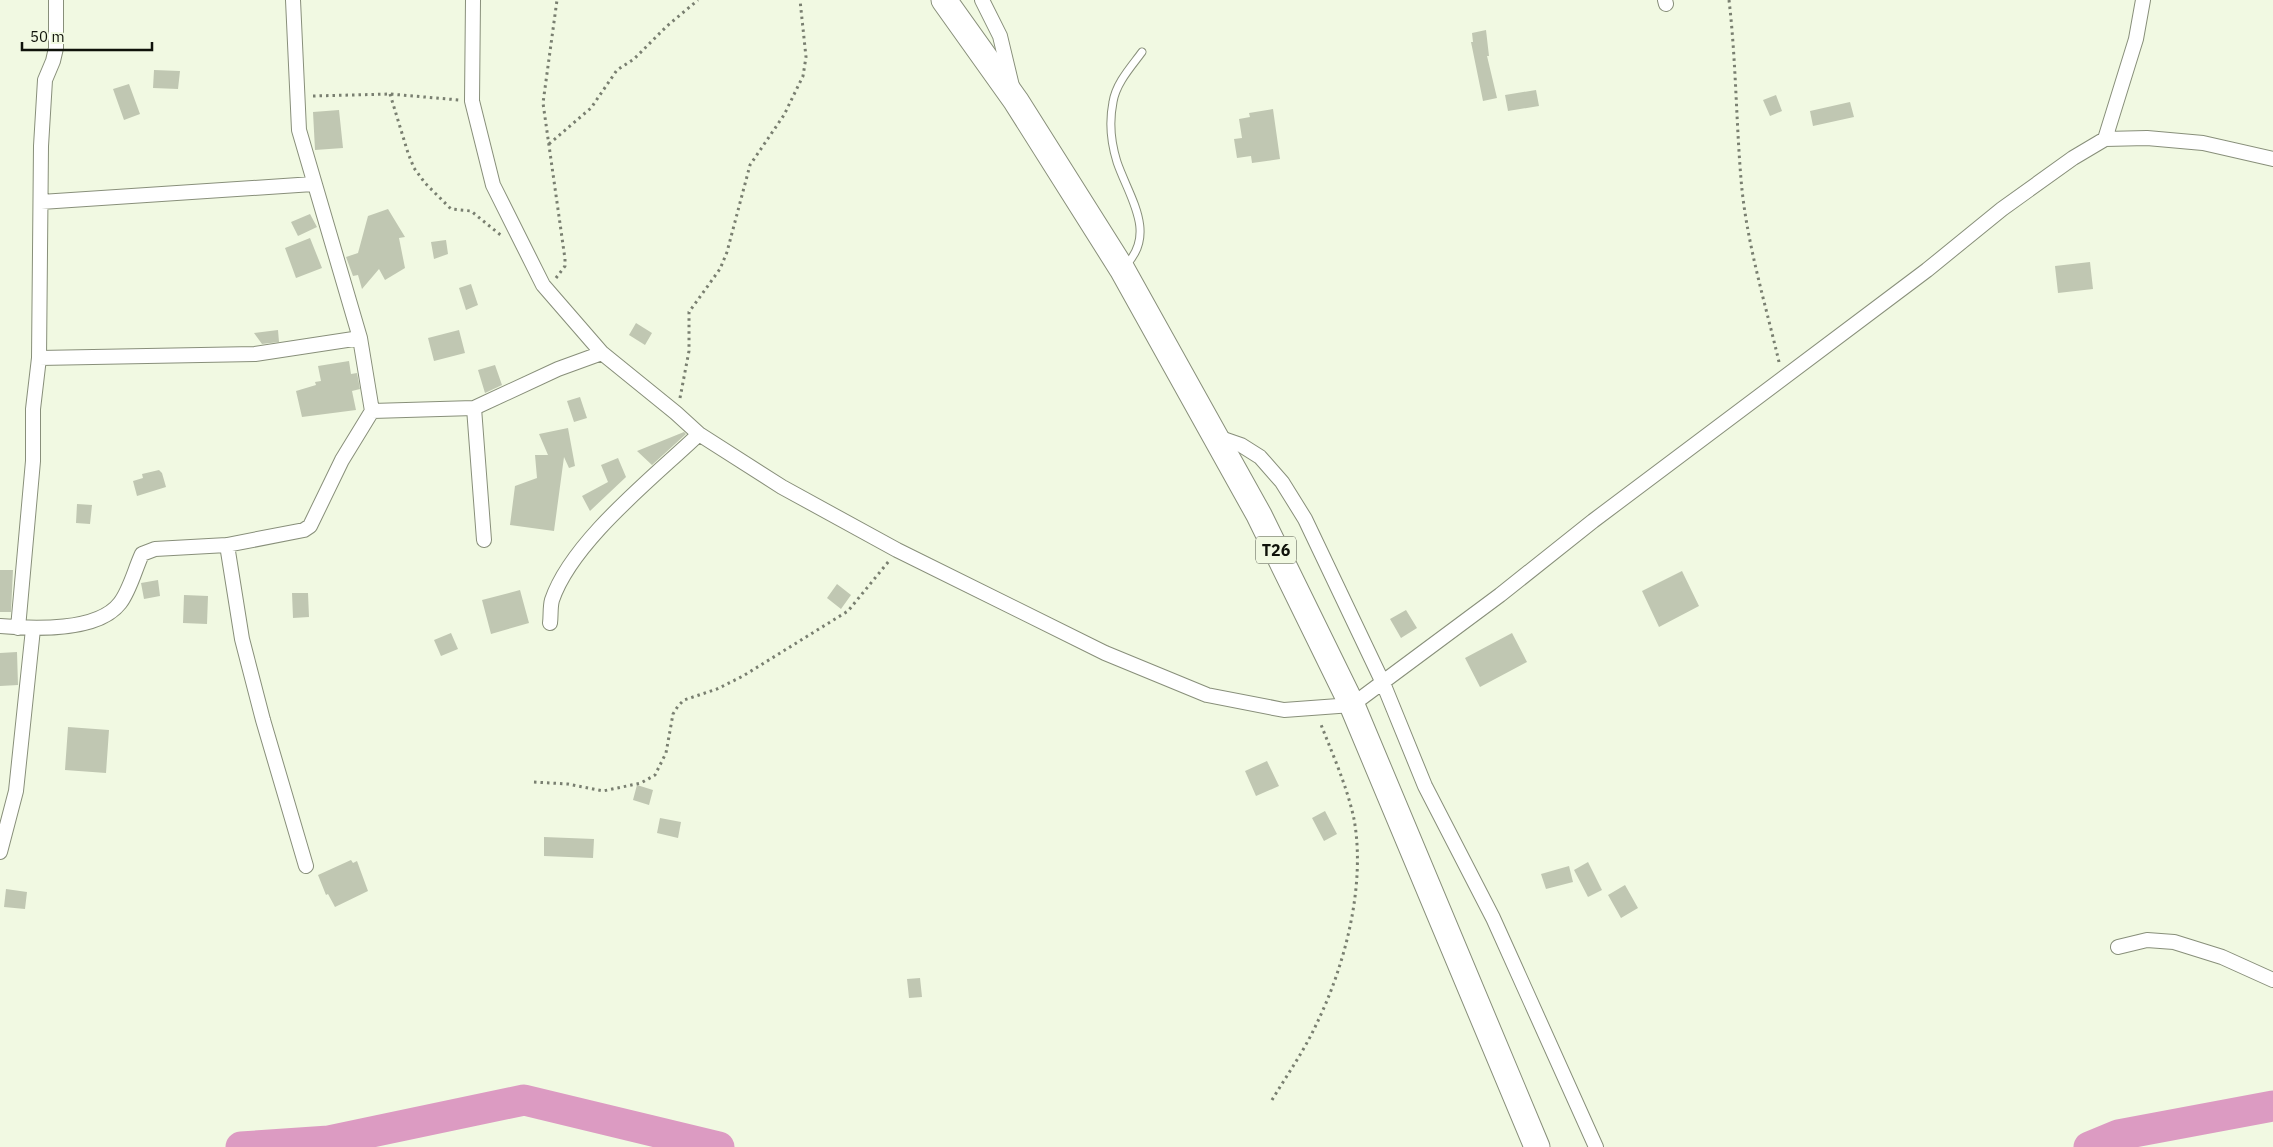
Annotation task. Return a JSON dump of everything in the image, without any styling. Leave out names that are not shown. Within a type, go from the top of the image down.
[{"type":"highway","name":"T26","points":[[944,0],[1016,101],[1122,269],[1259,515],[1352,705],[1535,1143]]},
{"type":"street","points":[[18,628],[33,461],[33,409],[39,358],[41,146],[44,92],[45,80],[56,48],[56,0]]},
{"type":"street","points":[[0,626],[34,629],[84,623],[110,612],[122,602],[142,554],[155,549],[227,546],[304,530],[310,526],[342,460],[372,411],[360,338],[313,184],[300,130],[292,0]]},
{"type":"street","points":[[473,0],[472,101],[493,185],[543,285],[602,353],[699,434],[782,487],[897,550],[1105,653],[1207,695],[1284,710],[1352,705],[1927,270],[2002,209],[2073,158],[2105,139],[2147,138],[2203,143],[2273,159]]},
{"type":"street","points":[[982,0],[1000,36],[1016,101]]},
{"type":"street","points":[[2105,139],[2136,39],[2143,0]]},
{"type":"street","points":[[41,202],[313,184]]},
{"type":"street","points":[[39,358],[255,354],[360,338]]},
{"type":"street","points":[[372,411],[474,408],[558,368],[602,353]]},
{"type":"street","points":[[474,408],[484,540]]},
{"type":"street","points":[[550,623],[552,601],[563,578],[596,532],[699,434]]},
{"type":"street","points":[[1214,436],[1241,445],[1260,457],[1282,482],[1305,519],[1328,563],[1383,683],[1424,786],[1493,918],[1596,1147]]},
{"type":"street","points":[[227,546],[242,639],[263,720],[306,866]]},
{"type":"street","points":[[0,852],[16,791],[34,629]]},
{"type":"street","points":[[2118,947],[2147,940],[2174,942],[2222,958],[2273,980]]},
{"type":"lane","points":[[1122,269],[1135,256],[1142,238],[1135,207],[1117,162],[1110,130],[1113,100],[1124,76],[1142,52]]},
{"type":"path","points":[[543,285],[561,274],[566,266],[543,103],[557,0]]},
{"type":"path","points":[[548,145],[591,108],[617,70],[634,59],[667,26],[698,0]]},
{"type":"path","points":[[676,413],[688,360],[689,312],[720,269],[727,252],[750,165],[784,114],[803,76],[806,58],[800,0]]},
{"type":"path","points":[[1729,0],[1736,55],[1741,180],[1748,226],[1783,378]]},
{"type":"path","points":[[297,96],[390,94],[472,101]]},
{"type":"path","points":[[390,94],[408,153],[414,168],[425,183],[451,209],[471,211],[498,235],[521,244]]},
{"type":"path","points":[[534,782],[568,784],[603,791],[641,783],[655,775],[666,753],[673,714],[684,700],[717,689],[743,676],[848,611],[897,550]]},
{"type":"path","points":[[1272,1100],[1315,1027],[1330,994],[1350,928],[1358,864],[1354,819],[1340,772],[1314,708]]},
{"type":"building","points":[[1486,30],[1489,56],[1487,56],[1497,98],[1483,101],[1471,42],[1473,42],[1472,33]]},
{"type":"building","points":[[154,70],[180,71],[178,89],[153,88]]},
{"type":"building","points":[[129,84],[140,114],[124,120],[113,89]]},
{"type":"building","points":[[1536,90],[1539,106],[1508,111],[1505,95]]},
{"type":"building","points":[[1776,95],[1782,111],[1770,116],[1763,100]]},
{"type":"building","points":[[1850,102],[1854,117],[1813,126],[1810,111]]},
{"type":"building","points":[[1273,109],[1280,159],[1252,163],[1251,156],[1237,158],[1234,139],[1242,138],[1239,119],[1250,117],[1249,113]]},
{"type":"building","points":[[339,110],[343,148],[315,150],[313,112]]},
{"type":"building","points":[[388,209],[405,237],[399,238],[405,268],[385,280],[379,269],[362,289],[358,275],[353,276],[346,257],[358,253],[368,216]]},
{"type":"building","points":[[310,214],[317,227],[298,236],[291,222]]},
{"type":"building","points":[[310,238],[322,268],[296,278],[285,248]]},
{"type":"building","points":[[446,240],[448,254],[434,259],[431,242]]},
{"type":"building","points":[[2090,262],[2093,289],[2058,293],[2055,266]]},
{"type":"building","points":[[471,284],[478,305],[466,310],[459,288]]},
{"type":"building","points":[[636,323],[652,333],[645,345],[629,335]]},
{"type":"building","points":[[278,330],[279,342],[262,344],[254,333]]},
{"type":"building","points":[[459,330],[465,353],[434,361],[428,338]]},
{"type":"building","points":[[349,361],[351,374],[357,373],[360,389],[352,391],[356,410],[302,417],[296,391],[316,385],[315,382],[321,381],[318,366]]},
{"type":"building","points":[[495,365],[502,385],[485,393],[478,370]]},
{"type":"building","points":[[580,397],[587,418],[574,422],[567,401]]},
{"type":"building","points":[[568,428],[575,466],[569,468],[564,457],[554,531],[510,525],[515,486],[537,478],[535,455],[548,455],[539,434]]},
{"type":"building","points":[[684,432],[686,434],[652,465],[637,451]]},
{"type":"building","points":[[618,458],[626,477],[590,511],[582,496],[608,482],[601,465]]},
{"type":"building","points":[[159,470],[162,473],[166,487],[137,496],[133,481],[143,478],[142,474]]},
{"type":"building","points":[[77,504],[92,505],[90,524],[76,523]]},
{"type":"building","points":[[0,570],[13,570],[11,612],[0,612]]},
{"type":"building","points":[[1682,571],[1699,606],[1659,627],[1642,591]]},
{"type":"building","points":[[158,580],[160,596],[144,599],[141,583]]},
{"type":"building","points":[[837,584],[851,595],[841,609],[827,598]]},
{"type":"building","points":[[520,590],[529,623],[491,634],[482,600]]},
{"type":"building","points":[[292,593],[308,593],[309,617],[293,618]]},
{"type":"building","points":[[184,595],[208,596],[207,624],[183,623]]},
{"type":"building","points":[[1406,610],[1417,628],[1401,638],[1390,619]]},
{"type":"building","points":[[451,633],[458,649],[441,656],[434,640]]},
{"type":"building","points":[[1512,633],[1527,662],[1480,687],[1465,658]]},
{"type":"building","points":[[17,652],[18,685],[0,686],[0,653]]},
{"type":"building","points":[[68,727],[109,730],[106,773],[65,770]]},
{"type":"building","points":[[1267,761],[1279,786],[1256,796],[1245,771]]},
{"type":"building","points":[[637,785],[653,790],[649,805],[633,800]]},
{"type":"building","points":[[1325,811],[1337,834],[1324,841],[1312,818]]},
{"type":"building","points":[[660,818],[681,822],[678,838],[657,833]]},
{"type":"building","points":[[544,837],[594,839],[593,858],[544,856]]},
{"type":"building","points":[[351,860],[353,863],[357,861],[368,891],[335,907],[328,894],[326,895],[318,875]]},
{"type":"building","points":[[1588,862],[1602,890],[1588,897],[1574,870]]},
{"type":"building","points":[[1569,866],[1573,882],[1546,889],[1541,874]]},
{"type":"building","points":[[1625,885],[1638,908],[1621,918],[1608,895]]},
{"type":"building","points":[[6,889],[27,892],[25,909],[4,907]]},
{"type":"building","points":[[920,978],[922,997],[909,998],[907,979]]},
{"type":"waterway","points":[[241,1147],[329,1141],[524,1100],[719,1147]]},
{"type":"waterway","points":[[2089,1147],[2118,1135],[2273,1106]]}]
